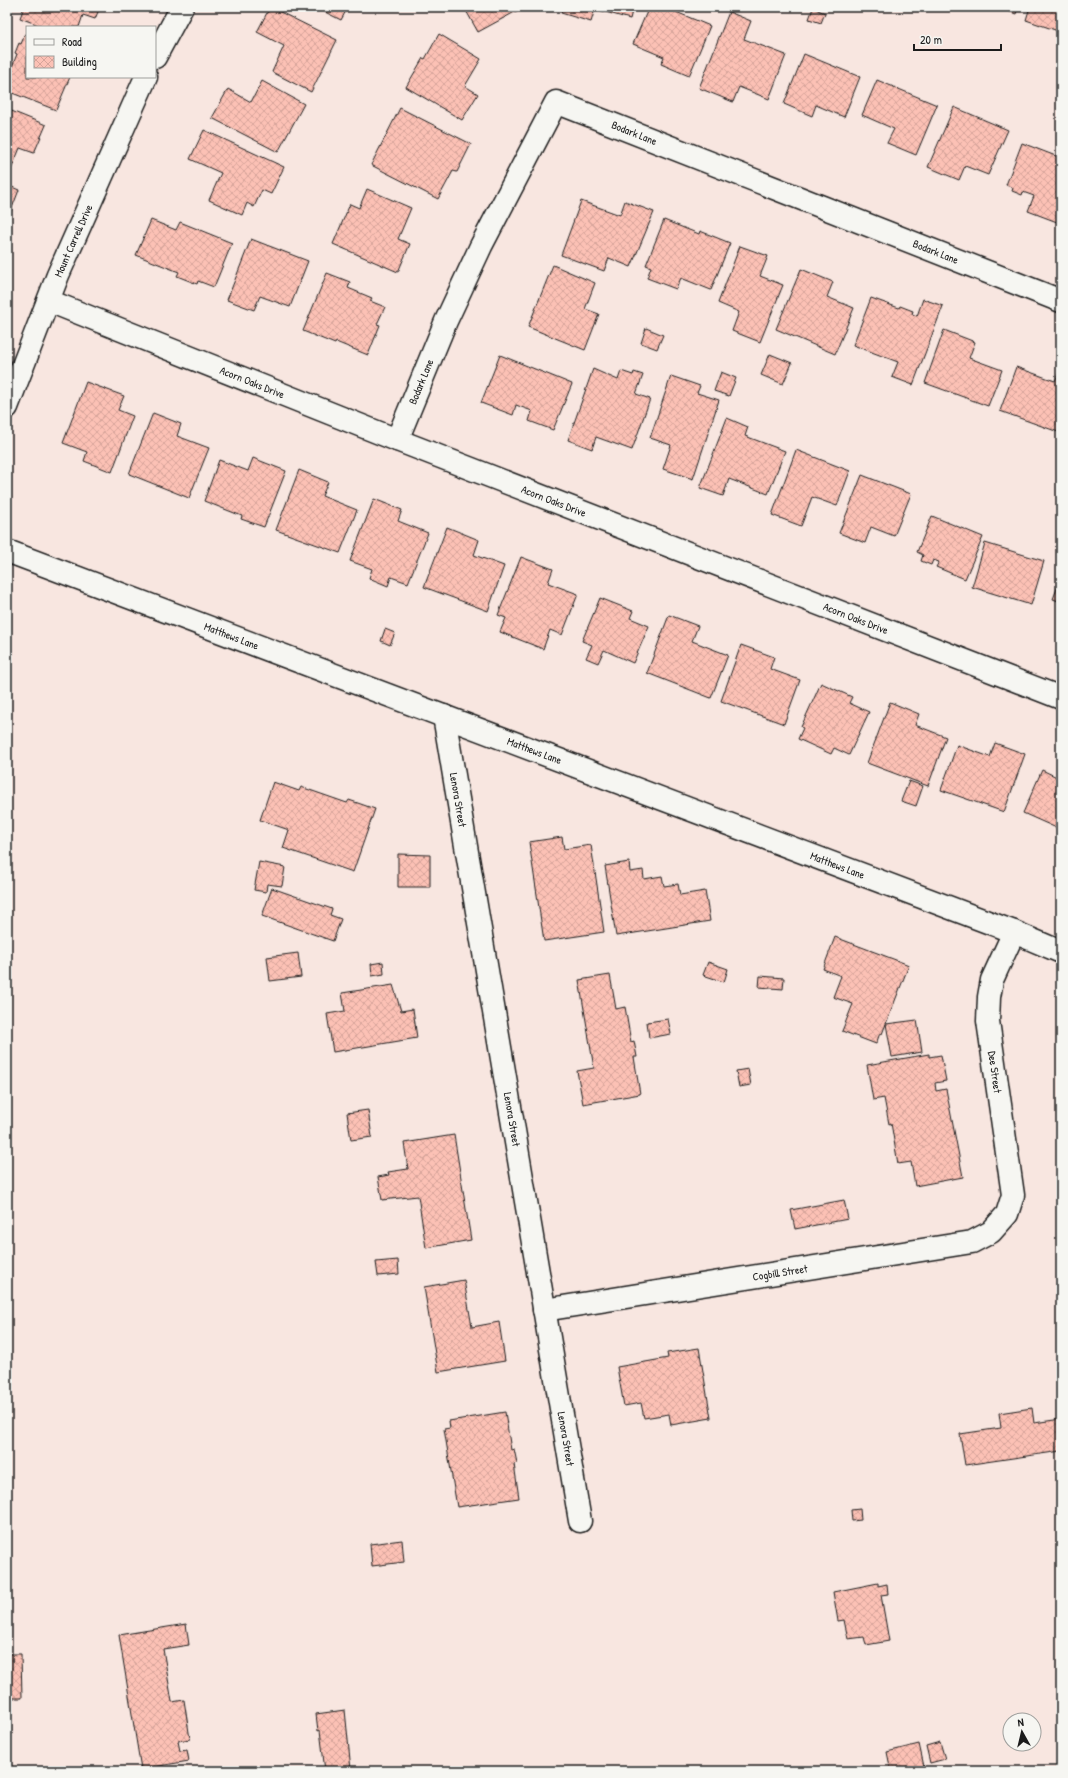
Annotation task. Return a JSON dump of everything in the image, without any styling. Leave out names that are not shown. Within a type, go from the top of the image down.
[{"type":"street","points":[[156,55],[182,7]]},
{"type":"street","name":"Mount Carrell Drive","points":[[7,407],[68,254],[146,78]]},
{"type":"street","name":"Bodark Lane","points":[[397,440],[446,321],[478,252],[556,102],[1061,301]]},
{"type":"street","name":"Acorn Oaks Drive","points":[[49,301],[397,440],[1061,698]]},
{"type":"street","name":"Matthews Lane","points":[[7,551],[1014,932],[1061,952]]},
{"type":"street","name":"Lenora Street","points":[[444,716],[580,1522]]},
{"type":"street","name":"Dee Street","points":[[1007,1214],[1013,1195],[988,1021],[989,997],[992,980],[1014,932]]},
{"type":"street","name":"Cogbill Street","points":[[544,1310],[972,1242],[991,1232],[1007,1214]]},
{"type":"building","points":[[24,7],[100,7],[95,19],[83,15],[79,26],[41,26],[20,18]]},
{"type":"building","points":[[270,7],[337,40],[311,92],[272,72],[284,46],[257,32]]},
{"type":"building","points":[[315,7],[348,7],[341,20]]},
{"type":"building","points":[[464,7],[524,7],[478,32]]},
{"type":"building","points":[[563,7],[633,7],[630,19],[595,9],[591,22],[561,13]]},
{"type":"building","points":[[649,7],[664,7],[710,26],[689,76],[661,64],[664,57],[633,44]]},
{"type":"building","points":[[997,7],[1018,7],[1016,14]]},
{"type":"building","points":[[1030,7],[1061,7],[1061,32],[1026,20]]},
{"type":"building","points":[[813,8],[825,13],[821,23],[809,19]]},
{"type":"building","points":[[729,12],[751,21],[744,39],[786,55],[769,99],[739,87],[733,102],[699,88]]},
{"type":"building","points":[[25,34],[26,78],[70,78],[56,110],[7,91],[7,80],[17,54],[15,53],[19,43],[21,44]]},
{"type":"building","points":[[439,34],[481,59],[465,86],[478,94],[462,120],[406,87],[423,58],[425,59]]},
{"type":"building","points":[[804,54],[860,77],[844,117],[816,105],[812,116],[784,104]]},
{"type":"building","points":[[877,80],[937,105],[916,155],[887,143],[894,129],[862,115]]},
{"type":"building","points":[[262,81],[304,104],[278,152],[212,118],[228,89],[251,102]]},
{"type":"building","points":[[954,107],[1008,130],[988,175],[965,166],[959,180],[928,167]]},
{"type":"building","points":[[400,108],[471,144],[457,172],[453,171],[438,199],[371,165]]},
{"type":"building","points":[[9,110],[46,125],[34,153],[20,148],[10,172],[7,170],[7,114]]},
{"type":"building","points":[[204,130],[284,167],[271,194],[262,190],[254,207],[247,203],[242,215],[209,200],[221,173],[190,159]]},
{"type":"building","points":[[1022,143],[1061,158],[1061,211],[1057,222],[1028,211],[1034,196],[1023,192],[1022,195],[1012,191],[1013,188],[1006,185]]},
{"type":"building","points":[[7,185],[19,190],[7,221]]},
{"type":"building","points":[[367,189],[411,208],[398,239],[410,244],[398,272],[333,244],[350,204],[359,208]]},
{"type":"building","points":[[581,201],[620,215],[625,201],[654,212],[631,267],[609,258],[604,271],[561,255]]},
{"type":"building","points":[[151,220],[176,230],[180,222],[232,243],[214,287],[198,281],[197,284],[177,276],[179,272],[136,255]]},
{"type":"building","points":[[664,220],[699,234],[700,231],[730,243],[711,290],[681,278],[676,289],[647,278],[651,267],[646,265]]},
{"type":"building","points":[[251,239],[308,261],[290,307],[260,296],[254,310],[227,300]]},
{"type":"building","points":[[740,246],[768,256],[760,276],[783,285],[760,342],[732,331],[739,312],[718,303]]},
{"type":"building","points":[[553,265],[595,283],[585,309],[599,314],[585,350],[528,327]]},
{"type":"building","points":[[801,269],[833,282],[827,297],[854,308],[835,354],[776,329]]},
{"type":"building","points":[[327,273],[350,282],[348,288],[372,298],[370,301],[385,307],[377,324],[380,325],[368,355],[303,331]]},
{"type":"building","points":[[871,298],[899,308],[900,306],[913,311],[912,314],[917,316],[923,299],[943,306],[913,385],[892,377],[898,362],[853,345]]},
{"type":"building","points":[[646,328],[663,335],[657,349],[641,343]]},
{"type":"building","points":[[944,330],[975,342],[969,358],[1002,370],[988,406],[925,383]]},
{"type":"building","points":[[770,354],[792,363],[783,384],[761,375]]},
{"type":"building","points":[[500,355],[572,384],[553,430],[529,421],[532,411],[516,405],[513,415],[481,403]]},
{"type":"building","points":[[1016,367],[1055,381],[1061,370],[1061,433],[1000,411]]},
{"type":"building","points":[[593,369],[618,380],[621,371],[633,375],[634,372],[643,375],[636,394],[650,399],[632,450],[596,437],[592,449],[568,440]]},
{"type":"building","points":[[721,372],[736,378],[729,396],[714,391]]},
{"type":"building","points":[[671,376],[700,386],[697,393],[719,400],[693,479],[663,469],[671,445],[650,438]]},
{"type":"building","points":[[86,382],[124,396],[118,410],[133,416],[112,472],[84,461],[87,452],[63,443]]},
{"type":"building","points":[[153,413],[181,424],[177,436],[209,448],[189,498],[129,474]]},
{"type":"building","points":[[727,418],[748,427],[745,436],[785,451],[768,494],[729,479],[723,496],[700,488]]},
{"type":"building","points":[[796,450],[850,471],[837,506],[812,497],[801,526],[772,515]]},
{"type":"building","points":[[253,458],[286,471],[264,527],[241,519],[242,516],[204,501],[219,460],[248,471]]},
{"type":"building","points":[[299,470],[328,482],[322,496],[357,510],[340,553],[276,530]]},
{"type":"building","points":[[862,475],[911,494],[894,536],[871,527],[865,543],[839,533]]},
{"type":"building","points":[[374,499],[402,510],[398,521],[428,533],[408,583],[391,577],[388,586],[369,578],[372,569],[350,561]]},
{"type":"building","points":[[932,516],[983,537],[965,579],[936,567],[939,562],[933,560],[931,565],[921,561],[923,555],[917,552]]},
{"type":"building","points":[[447,527],[479,540],[474,555],[504,566],[488,611],[424,587]]},
{"type":"building","points":[[985,543],[1044,561],[1031,605],[972,587]]},
{"type":"building","points":[[521,557],[553,569],[548,583],[578,594],[562,635],[550,630],[543,649],[500,632],[506,618],[498,615]]},
{"type":"building","points":[[1061,578],[1061,602],[1053,599]]},
{"type":"building","points":[[600,598],[633,611],[630,618],[649,626],[633,663],[604,650],[598,663],[586,658],[592,645],[582,641]]},
{"type":"building","points":[[669,615],[698,626],[692,641],[728,655],[711,698],[647,673]]},
{"type":"building","points":[[385,629],[395,633],[390,645],[381,641]]},
{"type":"building","points":[[741,645],[774,657],[770,669],[800,680],[784,724],[721,701]]},
{"type":"building","points":[[821,683],[852,697],[849,703],[869,712],[849,755],[834,748],[831,754],[798,739],[803,728],[801,727]]},
{"type":"building","points":[[890,702],[919,714],[915,725],[946,737],[928,786],[867,763]]},
{"type":"building","points":[[995,743],[1025,754],[1004,812],[941,790],[957,745],[990,757]]},
{"type":"building","points":[[1042,770],[1061,779],[1061,830],[1023,813]]},
{"type":"building","points":[[909,781],[923,786],[916,806],[901,801]]},
{"type":"building","points":[[273,782],[299,791],[301,787],[347,803],[349,800],[375,809],[353,872],[283,848],[289,830],[260,820]]},
{"type":"building","points":[[562,837],[564,849],[591,845],[604,932],[544,941],[529,842]]},
{"type":"building","points":[[398,854],[430,855],[430,887],[398,887]]},
{"type":"building","points":[[259,862],[285,867],[282,886],[267,884],[266,892],[254,890]]},
{"type":"building","points":[[629,862],[630,872],[643,870],[644,879],[662,876],[664,886],[678,884],[680,895],[705,891],[710,921],[616,936],[605,866]]},
{"type":"building","points":[[272,888],[332,909],[330,915],[341,919],[333,941],[262,916]]},
{"type":"building","points":[[835,937],[909,965],[882,1034],[880,1033],[876,1044],[842,1031],[853,1004],[833,997],[841,976],[823,969]]},
{"type":"building","points":[[298,953],[301,977],[270,981],[267,957]]},
{"type":"building","points":[[383,962],[384,974],[372,976],[371,964]]},
{"type":"building","points":[[708,962],[728,969],[724,982],[703,975]]},
{"type":"building","points":[[610,975],[616,1009],[625,1007],[631,1042],[634,1041],[637,1057],[634,1057],[640,1094],[583,1104],[577,1071],[594,1068],[579,980]]},
{"type":"building","points":[[760,976],[784,978],[783,989],[759,987]]},
{"type":"building","points":[[393,985],[401,1011],[413,1009],[417,1038],[333,1052],[327,1014],[345,1011],[342,993]]},
{"type":"building","points":[[668,1019],[671,1034],[649,1038],[647,1022]]},
{"type":"building","points":[[917,1020],[922,1052],[892,1057],[886,1024]]},
{"type":"building","points":[[929,1054],[929,1057],[941,1055],[946,1081],[935,1083],[936,1091],[946,1089],[963,1177],[915,1186],[911,1162],[898,1164],[891,1123],[889,1124],[884,1098],[873,1100],[867,1065]]},
{"type":"building","points":[[748,1069],[751,1085],[739,1087],[736,1071]]},
{"type":"building","points":[[368,1110],[372,1137],[351,1140],[347,1113]]},
{"type":"building","points":[[454,1135],[471,1240],[426,1248],[418,1196],[382,1200],[378,1177],[389,1175],[388,1172],[408,1169],[404,1143]]},
{"type":"building","points":[[844,1200],[848,1219],[795,1229],[791,1210]]},
{"type":"building","points":[[398,1260],[399,1274],[378,1276],[376,1262]]},
{"type":"building","points":[[464,1280],[472,1327],[499,1322],[505,1361],[438,1372],[424,1287]]},
{"type":"building","points":[[699,1348],[711,1418],[671,1425],[669,1414],[644,1418],[641,1403],[624,1406],[617,1367],[668,1358],[667,1353]]},
{"type":"building","points":[[1032,1408],[1034,1423],[1061,1419],[1061,1451],[965,1465],[960,1434],[1001,1428],[999,1413]]},
{"type":"building","points":[[505,1412],[511,1450],[514,1449],[517,1463],[514,1464],[519,1498],[457,1507],[444,1429],[450,1428],[449,1421]]},
{"type":"building","points":[[860,1509],[861,1520],[852,1521],[851,1510]]},
{"type":"building","points":[[402,1540],[404,1562],[372,1566],[370,1544]]},
{"type":"building","points":[[878,1583],[878,1586],[887,1584],[888,1594],[881,1595],[889,1641],[866,1645],[864,1637],[848,1639],[844,1620],[838,1621],[833,1592]]},
{"type":"building","points":[[186,1624],[189,1645],[163,1649],[172,1702],[184,1700],[190,1739],[178,1741],[180,1751],[187,1750],[189,1761],[141,1769],[119,1635]]},
{"type":"building","points":[[7,1654],[21,1654],[22,1698],[7,1698]]},
{"type":"building","points":[[345,1710],[351,1770],[325,1771],[320,1730],[318,1731],[316,1714]]},
{"type":"building","points":[[940,1742],[945,1759],[930,1763],[926,1746]]},
{"type":"building","points":[[919,1744],[925,1771],[891,1771],[887,1752]]}]
